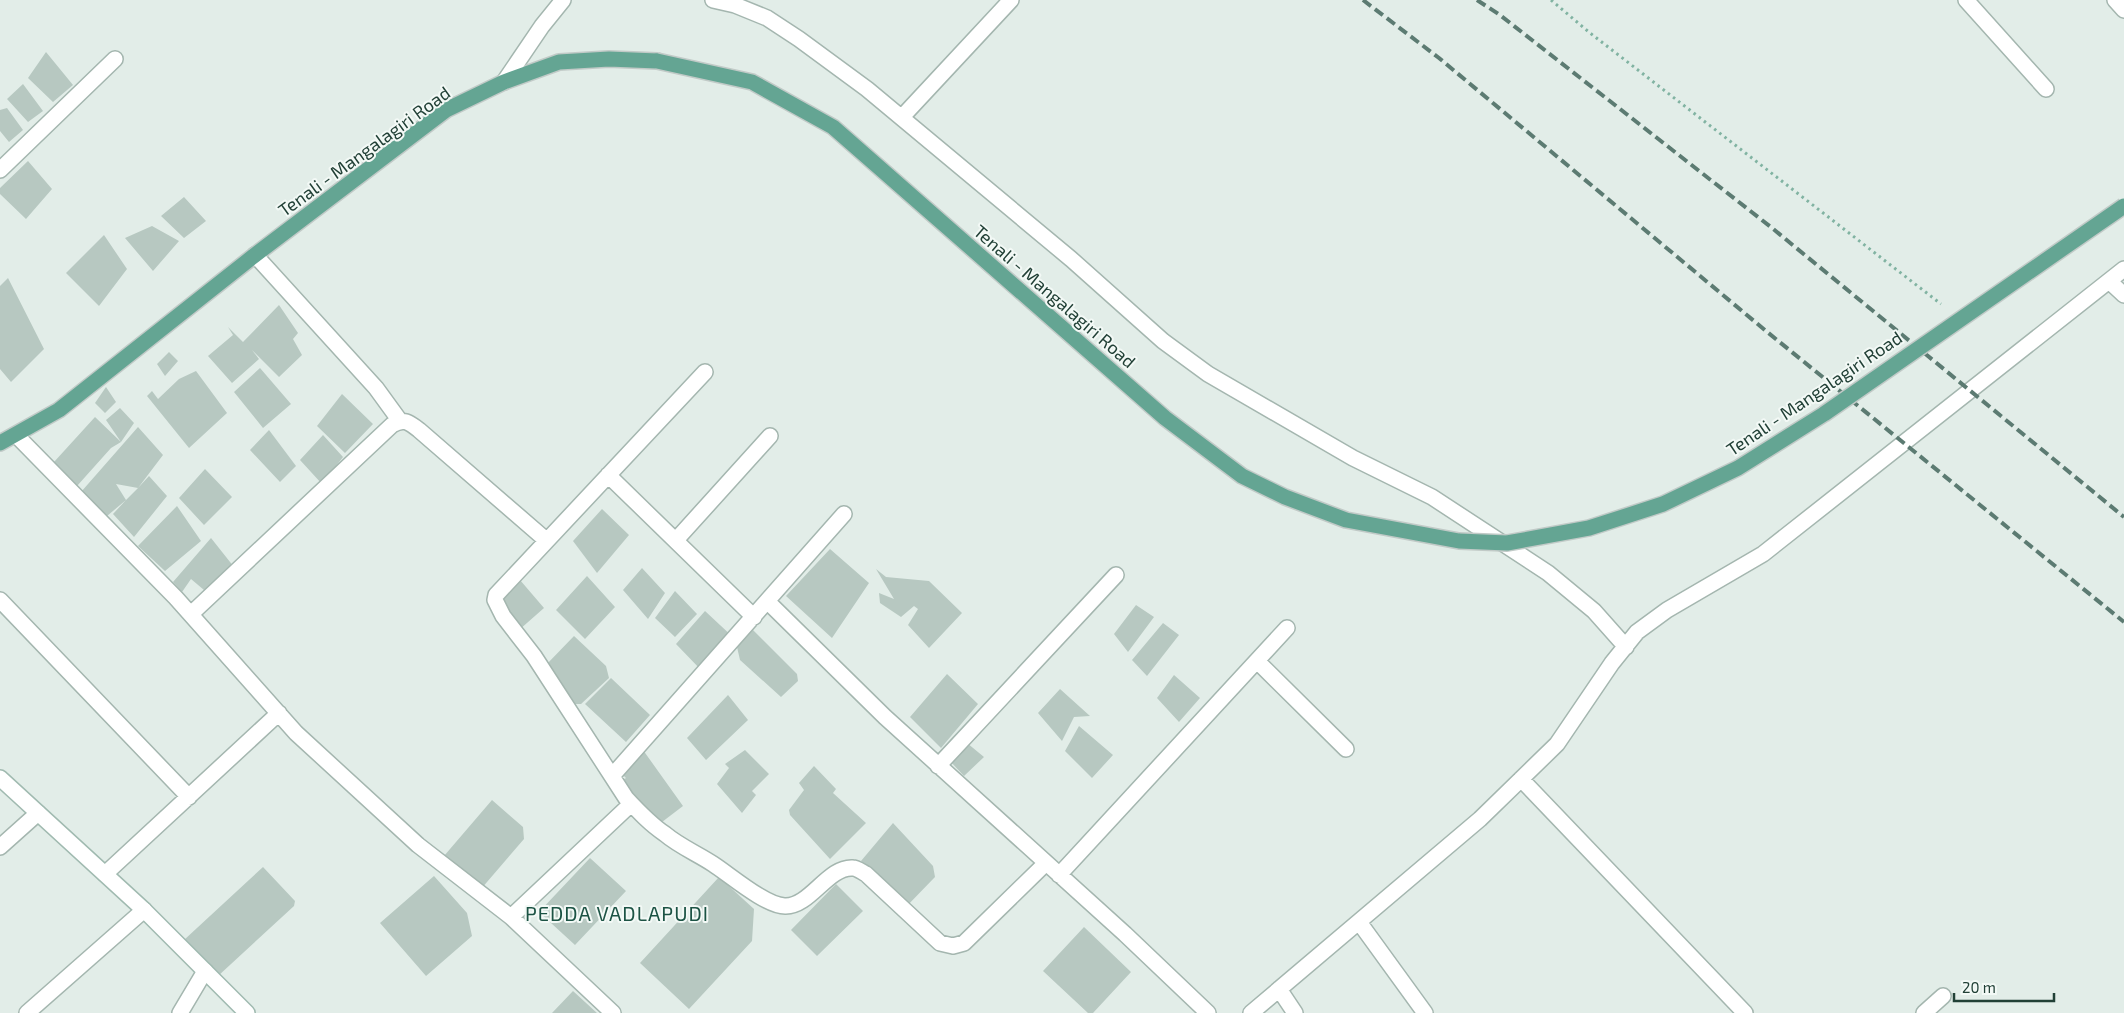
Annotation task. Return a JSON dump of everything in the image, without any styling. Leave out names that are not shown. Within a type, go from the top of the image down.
[{"type":"main road","name":"Tenali - Mangalagiri Road","points":[[0,443],[59,410],[255,255],[446,110],[504,82],[559,62],[609,59],[657,61],[752,82],[833,127],[1165,418],[1242,476],[1285,497],[1346,520],[1458,541],[1507,543],[1589,528],[1663,504],[1738,468],[1824,414],[2124,206]]},
{"type":"street","points":[[504,82],[542,26],[563,0]]},
{"type":"street","points":[[713,0],[748,4],[868,89],[1071,258],[1163,341],[1208,374],[1353,458],[1432,497],[1548,574],[1594,611],[1626,647]]},
{"type":"street","points":[[902,117],[1011,0]]},
{"type":"street","points":[[1966,0],[2046,89]]},
{"type":"street","points":[[2115,0],[2124,10]]},
{"type":"street","points":[[0,170],[115,59]]},
{"type":"street","points":[[255,255],[376,388],[400,420]]},
{"type":"street","points":[[1251,1013],[1480,819],[1556,744],[1637,632],[1667,610],[1763,554],[2124,269]]},
{"type":"street","points":[[2109,281],[2124,296]]},
{"type":"street","points":[[705,372],[546,540],[496,595],[495,600],[631,804],[666,836],[714,864],[771,903],[785,906],[798,904],[835,874],[843,869],[853,868],[866,874],[940,943],[953,946],[964,942],[1046,863]]},
{"type":"street","points":[[191,614],[392,425],[400,420],[407,421],[419,430],[546,540]]},
{"type":"street","points":[[16,435],[191,614],[296,733],[418,845],[511,917],[613,1013]]},
{"type":"street","points":[[676,540],[770,436]]},
{"type":"street","points":[[608,475],[754,618]]},
{"type":"street","points":[[612,776],[754,618],[844,514]]},
{"type":"street","points":[[938,766],[1116,575]]},
{"type":"street","points":[[0,600],[189,797]]},
{"type":"street","points":[[768,602],[885,717],[1208,1013]]},
{"type":"street","points":[[1059,875],[1287,628]]},
{"type":"street","points":[[1257,661],[1346,749]]},
{"type":"street","points":[[105,874],[279,713]]},
{"type":"street","points":[[0,778],[144,910],[247,1013]]},
{"type":"street","points":[[1521,778],[1745,1013]]},
{"type":"street","points":[[511,917],[631,804]]},
{"type":"street","points":[[0,847],[38,813]]},
{"type":"street","points":[[28,1013],[144,910]]},
{"type":"street","points":[[1359,922],[1425,1013]]},
{"type":"street","points":[[180,1013],[205,971]]},
{"type":"street","points":[[1279,989],[1295,1013]]},
{"type":"street","points":[[1924,1013],[1943,996]]},
{"type":"path","points":[[1551,0],[1590,33],[1944,307]]},
{"type":"building","points":[[46,52],[73,85],[53,102],[28,78]]},
{"type":"building","points":[[23,84],[43,111],[28,122],[7,99]]},
{"type":"building","points":[[7,108],[23,130],[9,142],[0,131],[0,110]]},
{"type":"building","points":[[28,161],[52,189],[26,219],[0,194],[0,188]]},
{"type":"building","points":[[184,197],[206,221],[184,238],[161,216]]},
{"type":"building","points":[[152,226],[179,241],[153,271],[125,238]]},
{"type":"building","points":[[104,235],[127,269],[99,306],[66,273]]},
{"type":"building","points":[[8,278],[44,349],[11,382],[0,369],[0,286]]},
{"type":"building","points":[[279,305],[298,333],[293,339],[302,355],[279,377],[252,350],[259,359],[232,383],[208,356],[233,335],[228,327],[243,342]]},
{"type":"building","points":[[169,352],[178,361],[165,376],[157,364]]},
{"type":"building","points":[[260,368],[291,404],[263,428],[234,392]]},
{"type":"building","points":[[196,371],[227,413],[189,448],[147,396],[152,391],[158,399],[179,379]]},
{"type":"building","points":[[106,387],[116,402],[105,413],[95,403]]},
{"type":"building","points":[[342,394],[373,424],[345,453],[317,426]]},
{"type":"building","points":[[120,408],[134,423],[121,442],[106,420]]},
{"type":"building","points":[[95,417],[121,442],[111,448],[77,486],[54,462]]},
{"type":"building","points":[[138,427],[163,455],[138,488],[116,484],[126,500],[107,516],[81,492]]},
{"type":"building","points":[[269,430],[296,466],[280,482],[250,450]]},
{"type":"building","points":[[323,435],[343,457],[322,484],[300,460]]},
{"type":"building","points":[[205,469],[232,497],[204,525],[179,498]]},
{"type":"building","points":[[149,476],[167,496],[134,537],[113,514]]},
{"type":"building","points":[[177,506],[201,541],[165,571],[138,546]]},
{"type":"building","points":[[602,509],[629,535],[597,573],[573,541]]},
{"type":"building","points":[[211,538],[234,567],[204,590],[191,579],[182,592],[173,582]]},
{"type":"building","points":[[830,549],[869,583],[832,638],[786,596]]},
{"type":"building","points":[[642,568],[665,593],[648,619],[623,590]]},
{"type":"building","points":[[876,569],[886,577],[929,581],[962,613],[929,648],[908,625],[918,609],[914,606],[901,617],[880,603],[879,593],[894,599]]},
{"type":"building","points":[[587,576],[615,607],[585,639],[556,610]]},
{"type":"building","points":[[520,580],[544,608],[519,630],[498,603]]},
{"type":"building","points":[[675,591],[697,614],[675,637],[655,618]]},
{"type":"building","points":[[1136,605],[1154,617],[1128,652],[1114,634]]},
{"type":"building","points":[[705,611],[735,639],[702,671],[676,644]]},
{"type":"building","points":[[1163,623],[1179,635],[1147,676],[1132,660]]},
{"type":"building","points":[[753,630],[797,674],[798,681],[781,697],[740,660],[737,647]]},
{"type":"building","points":[[574,636],[606,666],[609,678],[581,704],[565,704],[545,666]]},
{"type":"building","points":[[947,674],[978,704],[941,748],[910,717]]},
{"type":"building","points":[[1174,675],[1200,698],[1179,722],[1157,698]]},
{"type":"building","points":[[611,678],[650,715],[626,742],[585,704]]},
{"type":"building","points":[[1060,689],[1090,716],[1074,717],[1062,741],[1038,713]]},
{"type":"building","points":[[728,695],[748,720],[706,760],[687,738]]},
{"type":"building","points":[[1079,726],[1113,755],[1092,778],[1065,751]]},
{"type":"building","points":[[967,743],[984,757],[964,776],[950,761]]},
{"type":"building","points":[[643,750],[683,806],[662,822],[660,828],[619,783],[626,778],[621,773]]},
{"type":"building","points":[[745,750],[769,774],[752,791],[756,795],[742,813],[717,784],[729,768],[725,764]]},
{"type":"building","points":[[814,766],[836,789],[833,793],[866,823],[830,859],[790,815],[789,810],[804,790],[799,783]]},
{"type":"building","points":[[492,800],[523,827],[524,839],[481,889],[444,856]]},
{"type":"building","points":[[893,823],[933,866],[935,877],[903,910],[861,861]]},
{"type":"building","points":[[590,858],[626,891],[575,945],[539,912]]},
{"type":"building","points":[[263,867],[295,901],[294,906],[218,976],[184,940]]},
{"type":"building","points":[[434,876],[467,913],[472,936],[426,976],[380,923]]},
{"type":"building","points":[[719,877],[754,909],[752,941],[689,1009],[640,963]]},
{"type":"building","points":[[836,884],[863,911],[817,956],[791,930]]},
{"type":"building","points":[[1084,927],[1131,972],[1093,1013],[1088,1013],[1043,971]]},
{"type":"building","points":[[573,991],[597,1013],[552,1013]]},
{"type":"railway","points":[[1363,0],[1439,58],[1766,331],[2124,622]]},
{"type":"railway","points":[[1477,0],[1500,15],[1772,228],[2124,517]]},
{"type":"district","name":"PEDDA VADLAPUDI","points":[[617,913]]}]
